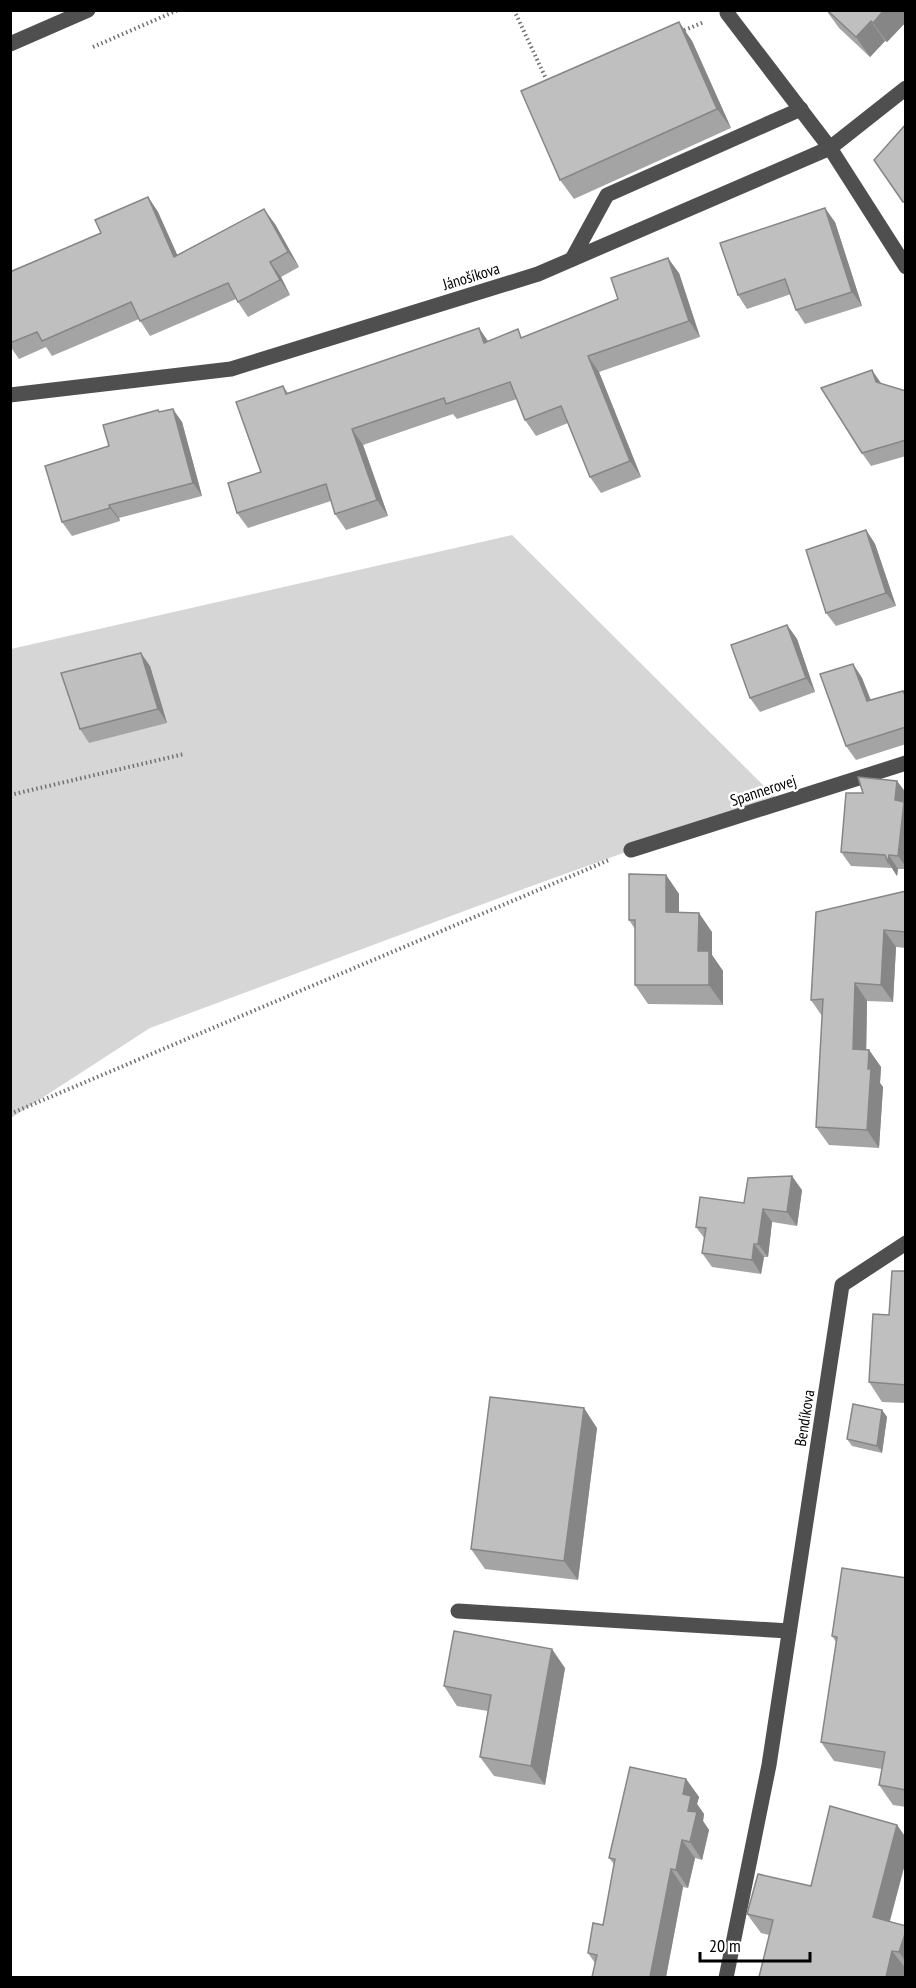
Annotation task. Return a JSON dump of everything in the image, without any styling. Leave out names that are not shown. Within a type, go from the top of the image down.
[{"type":"street","points":[[10,44],[88,10]]},
{"type":"street","points":[[728,13],[830,148],[906,267]]},
{"type":"street","name":"Jánošíkova","points":[[10,395],[231,369],[538,274],[830,148],[906,88]]},
{"type":"street","points":[[572,260],[607,195],[801,109]]},
{"type":"street","name":"Spannerovej","points":[[631,850],[906,764]]},
{"type":"street","name":"Bendíkova","points":[[726,1977],[769,1765],[842,1285],[906,1243]]},
{"type":"street","points":[[458,1611],[789,1631]]},
{"type":"path","points":[[93,47],[178,10]]},
{"type":"path","points":[[514,10],[548,84],[559,80]]},
{"type":"path","points":[[675,34],[728,13]]},
{"type":"path","points":[[10,795],[184,754]]},
{"type":"path","points":[[10,1114],[631,850]]},
{"type":"shaded area","points":[[512,535],[776,798],[150,1028],[11,1118],[11,649]]},
{"type":"building","points":[[827,10],[884,10],[856,37]]},
{"type":"building","points":[[679,22],[717,109],[560,180],[521,91]]},
{"type":"building","points":[[906,124],[906,201],[903,202],[874,160]]},
{"type":"building","points":[[148,197],[174,257],[264,209],[288,252],[270,262],[280,280],[238,302],[228,283],[140,321],[131,302],[42,341],[37,332],[10,343],[10,272],[101,233],[95,220]]},
{"type":"building","points":[[825,208],[852,292],[796,310],[785,279],[738,295],[720,243]]},
{"type":"building","points":[[668,258],[689,321],[588,356],[630,461],[590,477],[561,406],[525,420],[510,382],[446,404],[444,398],[352,429],[377,500],[335,514],[326,484],[237,513],[228,483],[261,472],[236,402],[283,386],[286,394],[479,328],[484,343],[518,329],[521,338],[618,299],[611,278]]},
{"type":"building","points":[[872,370],[876,382],[906,391],[906,440],[862,453],[821,388]]},
{"type":"building","points":[[173,409],[193,483],[109,505],[110,508],[62,522],[45,466],[109,446],[103,425],[158,410],[159,412]]},
{"type":"building","points":[[866,530],[886,593],[826,613],[806,550]]},
{"type":"building","points":[[787,625],[806,678],[750,698],[731,645]]},
{"type":"building","points":[[141,653],[158,709],[80,729],[61,673]]},
{"type":"building","points":[[853,664],[867,701],[903,691],[906,697],[906,727],[846,746],[820,674]]},
{"type":"building","points":[[858,777],[897,781],[895,800],[904,802],[898,856],[889,855],[888,862],[885,855],[841,852],[846,793],[863,793]]},
{"type":"building","points":[[629,874],[666,875],[666,912],[699,913],[698,951],[709,951],[709,985],[635,985],[635,920],[629,920]]},
{"type":"building","points":[[906,891],[906,932],[884,930],[881,985],[855,983],[853,1049],[869,1050],[868,1069],[871,1069],[867,1130],[816,1127],[823,999],[811,1000],[816,912]]},
{"type":"building","points":[[792,1176],[787,1212],[763,1209],[758,1244],[754,1244],[752,1260],[702,1253],[706,1228],[696,1227],[700,1197],[744,1203],[748,1178]]},
{"type":"building","points":[[892,1271],[906,1271],[906,1385],[869,1382],[873,1314],[889,1315]]},
{"type":"building","points":[[490,1397],[584,1408],[564,1561],[471,1549]]},
{"type":"building","points":[[853,1404],[882,1410],[877,1446],[847,1439]]},
{"type":"building","points":[[842,1568],[906,1578],[906,1790],[879,1785],[885,1752],[821,1742],[837,1637],[832,1636]]},
{"type":"building","points":[[454,1631],[552,1649],[531,1766],[480,1757],[491,1695],[444,1686]]},
{"type":"building","points":[[630,1767],[686,1779],[683,1794],[691,1796],[688,1811],[697,1812],[690,1842],[682,1840],[676,1870],[671,1869],[650,1977],[592,1977],[597,1955],[588,1953],[593,1923],[603,1925],[615,1859],[609,1858]]},
{"type":"building","points":[[830,1806],[897,1825],[873,1917],[906,1926],[899,1952],[892,1951],[886,1977],[759,1977],[773,1920],[747,1914],[758,1874],[811,1886]]}]
